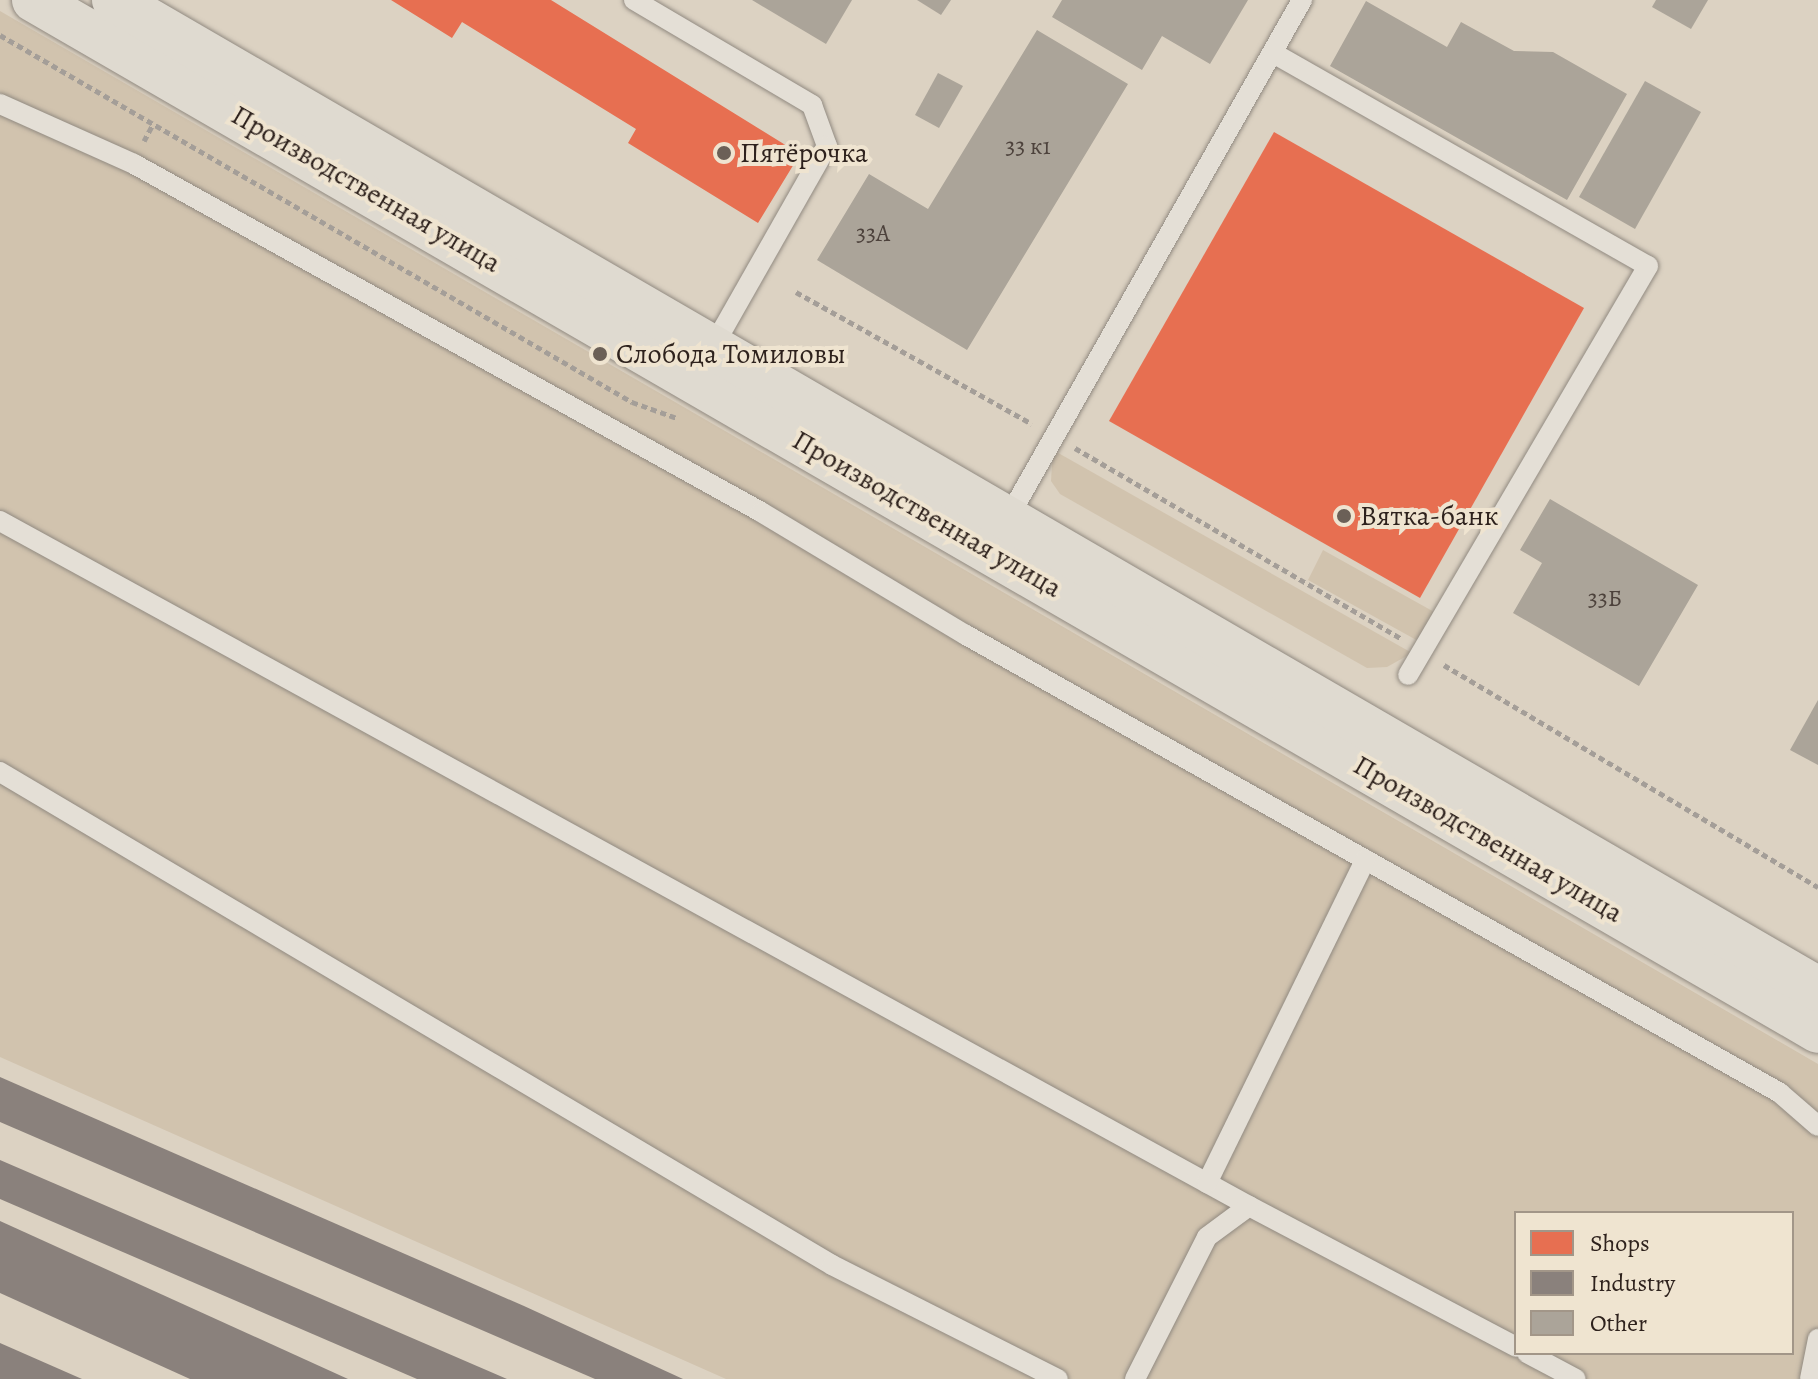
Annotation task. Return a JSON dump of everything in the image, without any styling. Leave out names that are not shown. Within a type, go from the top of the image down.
[{"type":"highway","name":"Производственная улица","points":[[34,0],[1818,1031]]},
{"type":"highway","name":"Производственная улица","points":[[114,0],[1818,989]]},
{"type":"lane","points":[[634,0],[812,105],[827,146],[713,347]]},
{"type":"lane","points":[[1008,518],[1302,0]]},
{"type":"lane","points":[[1273,53],[1648,266],[1408,675]]},
{"type":"lane","points":[[0,104],[134,164],[310,259],[1780,1093],[1818,1126]]},
{"type":"lane","points":[[0,521],[1249,1206],[1514,1346]]},
{"type":"lane","points":[[0,772],[832,1265],[1058,1379]]},
{"type":"lane","points":[[1207,1183],[1365,860]]},
{"type":"lane","points":[[1135,1379],[1207,1237],[1249,1206]]},
{"type":"lane","points":[[1810,1379],[1818,1339]]},
{"type":"lane","points":[[1531,1355],[1576,1379]]},
{"type":"path","points":[[0,35],[632,402]]},
{"type":"path","points":[[796,292],[1054,436]]},
{"type":"shaded area","points":[[0,11],[1818,1064],[1818,1379],[726,1379],[0,1057]]},
{"type":"shaded area","points":[[1053,450],[1412,653],[1387,667],[1367,668],[1060,494],[1051,481]]},
{"type":"shaded area","points":[[1323,550],[1436,613],[1420,642],[1308,580]]},
{"type":"building: Shops","points":[[391,0],[551,0],[800,154],[758,223],[628,143],[636,129],[462,22],[452,38]]},
{"type":"building: Shops","points":[[1274,132],[1584,308],[1420,598],[1109,421]]},
{"type":"building: Industry","points":[[0,1077],[524,1306],[683,1379],[595,1379],[0,1122]]},
{"type":"building: Industry","points":[[0,1160],[507,1379],[417,1379],[0,1199]]},
{"type":"building: Industry","points":[[0,1221],[348,1379],[190,1379],[0,1293]]},
{"type":"building: Industry","points":[[0,1343],[82,1379],[0,1379]]},
{"type":"building: Other","points":[[752,0],[852,0],[826,44]]},
{"type":"building: Other","points":[[917,0],[951,0],[941,15]]},
{"type":"building: Other","points":[[1062,0],[1248,0],[1210,64],[1162,36],[1142,70],[1052,17]]},
{"type":"building: Other","points":[[1656,0],[1708,0],[1691,29],[1652,7]]},
{"type":"building: Other","points":[[1366,1],[1447,47],[1461,22],[1514,51],[1553,52],[1627,94],[1567,200],[1330,66]]},
{"type":"building: Other","points":[[1037,30],[1128,84],[967,350],[817,260],[869,174],[928,209]]},
{"type":"building: Other","points":[[938,73],[963,86],[939,128],[915,115]]},
{"type":"building: Other","points":[[1645,81],[1701,112],[1635,229],[1579,197]]},
{"type":"building: Other","points":[[1550,499],[1698,585],[1639,686],[1513,613],[1542,563],[1520,550]]},
{"type":"building: Other","points":[[1818,700],[1818,765],[1790,750]]},
{"type":"place","name":"Пятёрочка","points":[[724,153]]},
{"type":"place","name":"Слобода Томиловы","points":[[600,354]]},
{"type":"place","name":"Вятка-банк","points":[[1344,516]]}]
